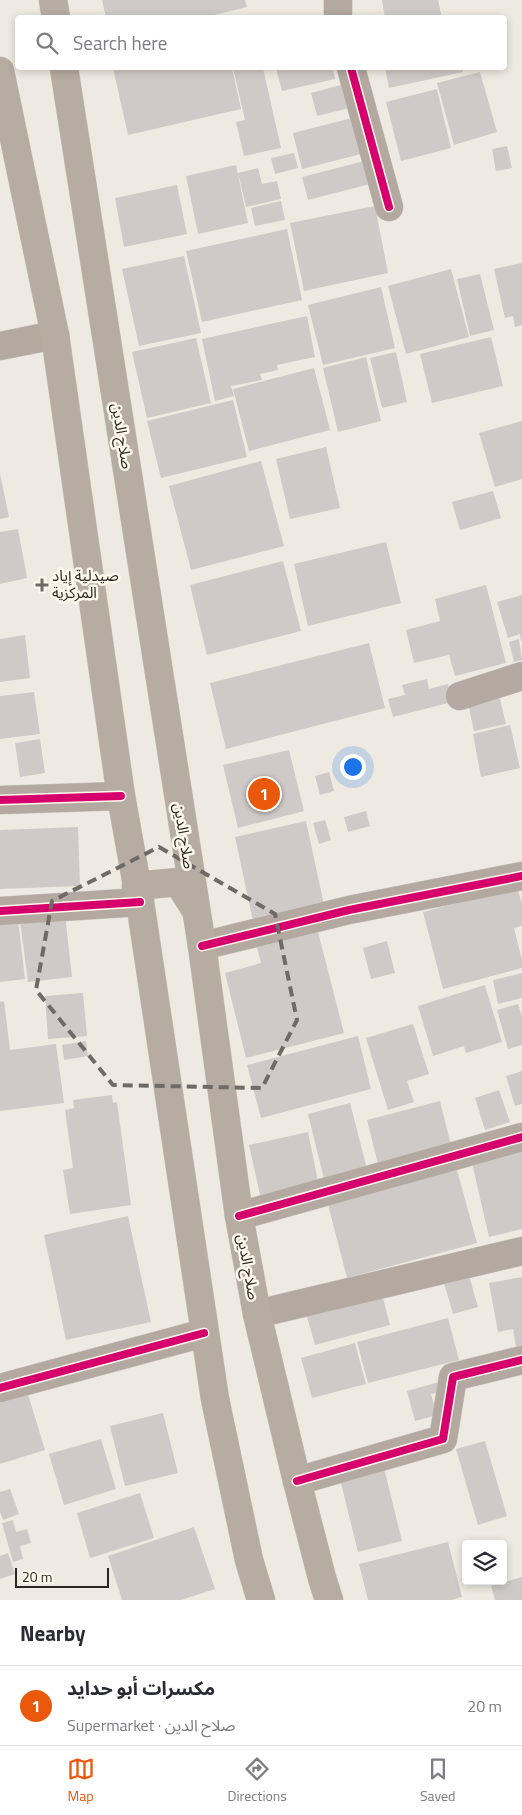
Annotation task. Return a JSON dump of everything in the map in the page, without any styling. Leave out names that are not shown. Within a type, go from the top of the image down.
[{"type":"highway","points":[[53,0],[56,15]]},
{"type":"highway","name":"صلاح الدين","points":[[64,70],[202,946],[239,1216],[257,1314],[329,1600]]},
{"type":"highway","points":[[0,71],[55,335],[121,796],[138,894],[215,1400],[249,1560],[261,1600]]},
{"type":"highway","points":[[138,894],[178,882],[196,910]]},
{"type":"street","points":[[338,0],[338,15]]},
{"type":"street","points":[[352,70],[389,207]]},
{"type":"street","points":[[0,346],[55,335]]},
{"type":"street","points":[[460,696],[522,676]]},
{"type":"street","points":[[0,800],[121,796]]},
{"type":"street","points":[[202,946],[349,910],[522,876]]},
{"type":"street","points":[[0,911],[138,894]]},
{"type":"street","points":[[239,1216],[522,1137]]},
{"type":"street","points":[[257,1314],[522,1251]]},
{"type":"street","points":[[0,1388],[204,1333]]},
{"type":"street","points":[[298,1481],[443,1440],[453,1377],[522,1360]]},
{"type":"highlighted area","points":[[159,847],[275,914],[297,1020],[262,1088],[113,1085],[36,990],[52,901]]},
{"type":"building","points":[[102,0],[245,0],[247,7],[214,15],[105,15]]},
{"type":"building","points":[[382,0],[438,0],[441,15],[384,15]]},
{"type":"building","points":[[113,70],[232,70],[241,109],[128,135]]},
{"type":"building","points":[[233,70],[263,70],[281,148],[244,156],[236,122],[245,120]]},
{"type":"building","points":[[277,70],[333,70],[335,79],[282,91]]},
{"type":"building","points":[[385,70],[462,70],[463,72],[389,88]]},
{"type":"building","points":[[480,72],[497,132],[454,145],[437,83]]},
{"type":"building","points":[[348,83],[354,107],[317,116],[311,93]]},
{"type":"building","points":[[437,89],[451,148],[401,161],[386,102]]},
{"type":"building","points":[[356,117],[365,153],[302,169],[293,133]]},
{"type":"building","points":[[507,146],[512,168],[496,171],[492,149]]},
{"type":"building","points":[[294,153],[298,168],[275,174],[271,158]]},
{"type":"building","points":[[368,160],[374,183],[308,200],[302,177]]},
{"type":"building","points":[[236,165],[248,223],[198,234],[186,176]]},
{"type":"building","points":[[258,168],[262,184],[277,181],[281,199],[246,207],[238,173]]},
{"type":"building","points":[[177,185],[187,234],[124,247],[115,198]]},
{"type":"building","points":[[281,201],[285,220],[255,226],[251,208]]},
{"type":"building","points":[[375,206],[388,273],[304,291],[290,223]]},
{"type":"building","points":[[287,229],[302,300],[202,322],[186,251]]},
{"type":"building","points":[[184,256],[201,333],[139,346],[122,269]]},
{"type":"building","points":[[522,263],[522,325],[515,327],[513,316],[505,318],[494,269]]},
{"type":"building","points":[[451,269],[469,337],[406,354],[388,286]]},
{"type":"building","points":[[480,274],[494,330],[470,336],[457,279]]},
{"type":"building","points":[[381,287],[395,348],[323,365],[308,305]]},
{"type":"building","points":[[307,316],[315,357],[277,365],[278,370],[260,374],[262,380],[231,386],[234,396],[215,401],[202,339]]},
{"type":"building","points":[[491,337],[503,386],[432,403],[420,354]]},
{"type":"building","points":[[196,338],[211,403],[147,418],[132,352]]},
{"type":"building","points":[[396,352],[407,402],[382,408],[370,358]]},
{"type":"building","points":[[366,357],[381,421],[338,432],[323,368]]},
{"type":"building","points":[[314,368],[330,430],[249,451],[233,389]]},
{"type":"building","points":[[233,400],[247,457],[161,478],[147,421]]},
{"type":"building","points":[[522,421],[522,479],[495,487],[479,433]]},
{"type":"building","points":[[326,447],[340,508],[290,519],[276,459]]},
{"type":"building","points":[[261,461],[284,546],[191,570],[169,486]]},
{"type":"building","points":[[0,474],[9,517],[0,519]]},
{"type":"building","points":[[493,491],[501,518],[460,530],[452,502]]},
{"type":"building","points":[[18,529],[27,578],[0,584],[0,532]]},
{"type":"building","points":[[386,542],[401,603],[308,626],[294,564]]},
{"type":"building","points":[[283,561],[301,631],[207,655],[190,585]]},
{"type":"building","points":[[486,585],[506,663],[455,676],[449,655],[414,663],[406,630],[440,621],[435,599]]},
{"type":"building","points":[[522,595],[521,641],[520,634],[508,638],[497,602]]},
{"type":"building","points":[[25,635],[30,678],[0,682],[0,639]]},
{"type":"building","points":[[519,639],[522,660],[514,662],[509,642]]},
{"type":"building","points":[[369,643],[385,708],[226,749],[210,683]]},
{"type":"building","points":[[427,679],[429,689],[448,684],[452,702],[393,717],[388,699],[405,695],[402,685]]},
{"type":"building","points":[[34,692],[40,734],[0,739],[0,696]]},
{"type":"building","points":[[499,695],[506,724],[474,731],[468,703]]},
{"type":"building","points":[[510,725],[520,768],[481,777],[473,734]]},
{"type":"building","points":[[40,739],[45,773],[20,777],[15,743]]},
{"type":"building","points":[[289,750],[304,811],[238,828],[223,765]]},
{"type":"building","points":[[329,772],[334,791],[320,795],[315,776]]},
{"type":"building","points":[[366,811],[370,826],[348,832],[344,817]]},
{"type":"building","points":[[325,820],[331,840],[319,844],[313,823]]},
{"type":"building","points":[[306,821],[324,905],[253,921],[235,837]]},
{"type":"building","points":[[78,827],[80,886],[0,889],[0,830]]},
{"type":"building","points":[[517,887],[522,904],[522,926],[514,928],[522,960],[522,968],[443,989],[423,912]]},
{"type":"building","points":[[65,915],[72,977],[28,982],[20,921]]},
{"type":"building","points":[[18,920],[25,979],[0,982],[0,923]]},
{"type":"building","points":[[318,932],[344,1033],[246,1058],[225,973],[261,963],[257,947]]},
{"type":"building","points":[[387,941],[395,973],[371,979],[363,948]]},
{"type":"building","points":[[522,973],[522,998],[498,1004],[493,980]]},
{"type":"building","points":[[485,985],[502,1042],[466,1053],[464,1046],[433,1056],[418,1006]]},
{"type":"building","points":[[83,993],[87,1036],[48,1039],[45,996]]},
{"type":"building","points":[[4,1001],[10,1050],[56,1044],[64,1103],[0,1111],[0,1002]]},
{"type":"building","points":[[518,1004],[522,1016],[522,1045],[508,1049],[497,1010]]},
{"type":"building","points":[[413,1024],[429,1074],[407,1081],[414,1102],[388,1110],[366,1038]]},
{"type":"building","points":[[358,1036],[371,1089],[261,1118],[247,1065]]},
{"type":"building","points":[[86,1041],[88,1056],[64,1060],[62,1045]]},
{"type":"building","points":[[522,1071],[522,1104],[515,1106],[506,1076]]},
{"type":"building","points":[[499,1090],[510,1122],[485,1130],[475,1098]]},
{"type":"building","points":[[112,1095],[113,1103],[117,1102],[131,1205],[70,1214],[63,1170],[73,1168],[65,1110],[74,1108],[73,1100]]},
{"type":"building","points":[[440,1101],[452,1149],[379,1168],[367,1120]]},
{"type":"building","points":[[350,1103],[367,1169],[324,1179],[308,1114]]},
{"type":"building","points":[[308,1132],[319,1186],[261,1199],[249,1145]]},
{"type":"building","points":[[522,1151],[522,1229],[489,1237],[472,1163]]},
{"type":"building","points":[[454,1159],[477,1243],[347,1278],[325,1193]]},
{"type":"building","points":[[128,1216],[151,1322],[66,1340],[44,1235]]},
{"type":"building","points":[[468,1272],[478,1307],[453,1314],[443,1279]]},
{"type":"building","points":[[522,1277],[522,1346],[516,1347],[513,1329],[498,1332],[489,1283]]},
{"type":"building","points":[[380,1286],[390,1325],[315,1345],[304,1306]]},
{"type":"building","points":[[448,1318],[459,1360],[368,1383],[357,1342]]},
{"type":"building","points":[[355,1343],[366,1384],[312,1398],[301,1358]]},
{"type":"building","points":[[439,1382],[441,1392],[431,1394],[437,1415],[415,1421],[407,1391]]},
{"type":"building","points":[[27,1391],[45,1450],[0,1464],[0,1400]]},
{"type":"building","points":[[163,1413],[178,1473],[125,1486],[110,1426]]},
{"type":"building","points":[[101,1439],[116,1489],[64,1505],[49,1454]]},
{"type":"building","points":[[485,1441],[507,1516],[478,1525],[456,1449]]},
{"type":"building","points":[[383,1464],[402,1541],[358,1552],[339,1475]]},
{"type":"building","points":[[10,1489],[19,1514],[3,1520],[0,1512],[0,1492]]},
{"type":"building","points":[[140,1493],[154,1538],[90,1558],[77,1513]]},
{"type":"building","points":[[13,1520],[16,1532],[27,1529],[31,1543],[20,1546],[23,1559],[13,1562],[2,1523]]},
{"type":"building","points":[[194,1527],[215,1589],[181,1600],[122,1600],[108,1556]]},
{"type":"building","points":[[448,1542],[462,1597],[451,1600],[368,1600],[359,1564]]},
{"type":"building","points":[[8,1553],[15,1574],[0,1579],[0,1556]]},
{"type":"building","points":[[522,1577],[522,1600],[495,1600],[491,1586],[507,1585],[507,1581]]},
{"type":"cycle path","points":[[352,70],[389,207]]},
{"type":"cycle path","points":[[0,800],[121,796]]},
{"type":"cycle path","points":[[202,946],[349,910],[522,876]]},
{"type":"cycle path","points":[[0,911],[140,902]]},
{"type":"cycle path","points":[[239,1216],[522,1137]]},
{"type":"cycle path","points":[[0,1388],[204,1333]]},
{"type":"cycle path","points":[[297,1481],[443,1439],[453,1377],[522,1360]]},
{"type":"place","name":"صيدلية إياد المركزية","points":[[42,585]]},
{"type":"place","name":"مكسرات أبو حدايد","points":[[264,794]]}]
